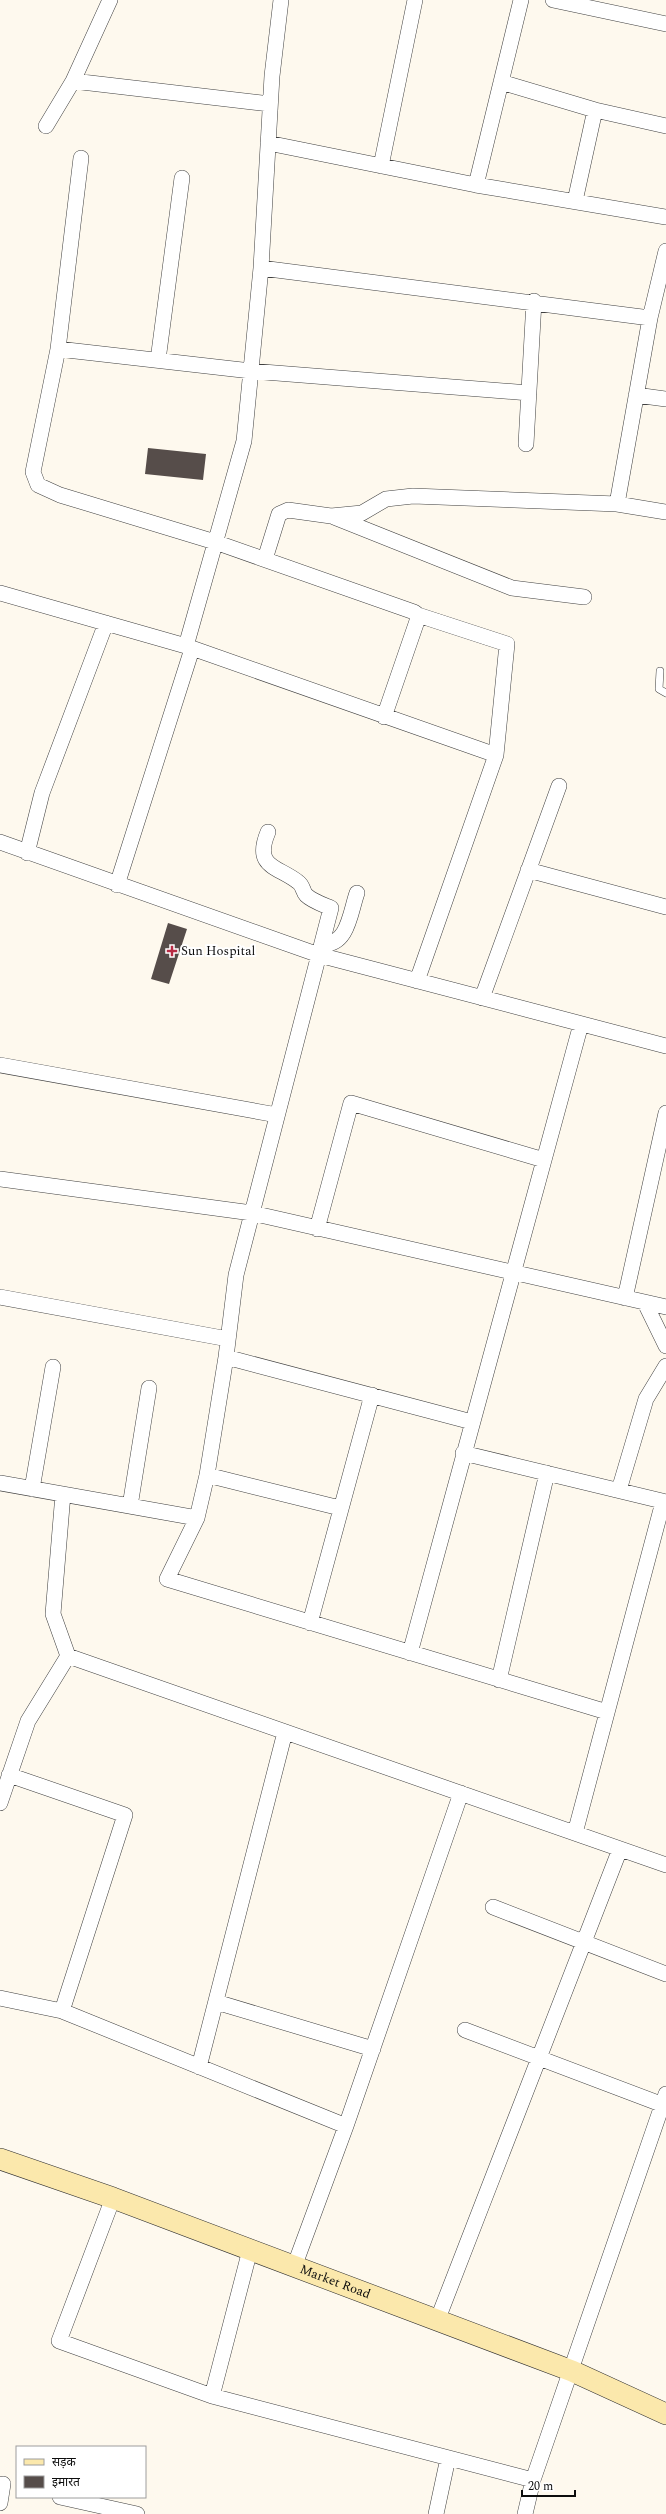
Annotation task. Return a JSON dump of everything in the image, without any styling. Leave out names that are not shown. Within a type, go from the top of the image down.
[{"type":"street","points":[[46,126],[73,81],[110,0]]},
{"type":"street","points":[[118,885],[189,647],[215,542],[244,441],[261,268],[270,104],[281,0]]},
{"type":"street","points":[[381,166],[415,0]]},
{"type":"street","points":[[476,185],[521,0]]},
{"type":"street","points":[[553,0],[666,24]]},
{"type":"street","points":[[73,81],[270,104]]},
{"type":"street","points":[[501,82],[595,110],[666,126]]},
{"type":"street","points":[[575,201],[595,110]]},
{"type":"street","points":[[268,143],[476,185],[666,217]]},
{"type":"street","points":[[81,158],[58,349],[33,472],[38,485],[60,495],[215,542],[414,612],[418,615],[507,644],[496,755],[417,981]]},
{"type":"street","points":[[158,360],[182,178]]},
{"type":"street","points":[[617,504],[650,318],[660,304],[666,251]]},
{"type":"street","points":[[261,268],[534,301],[650,318]]},
{"type":"street","points":[[526,444],[534,301]]},
{"type":"street","points":[[58,349],[251,371],[529,393]]},
{"type":"street","points":[[636,395],[666,400]]},
{"type":"street","points":[[265,560],[279,514],[288,510],[331,516],[362,513],[386,499],[413,496],[617,504],[666,512]]},
{"type":"street","points":[[331,516],[512,588],[584,598]]},
{"type":"street","points":[[0,593],[189,647],[384,717],[496,755]]},
{"type":"street","points":[[384,717],[418,615]]},
{"type":"street","points":[[27,853],[42,793],[106,623]]},
{"type":"street","points":[[482,998],[559,786]]},
{"type":"street","points":[[268,832],[263,853],[267,862],[284,875],[297,881],[306,895],[331,908],[236,1275],[226,1357],[208,1475],[197,1518],[167,1579],[606,1712]]},
{"type":"street","points":[[0,842],[118,885],[417,981],[666,1046]]},
{"type":"street","points":[[528,870],[666,907]]},
{"type":"street","points":[[320,950],[335,944],[342,938],[357,892]]},
{"type":"street","points":[[410,1653],[463,1453],[581,1024]]},
{"type":"street","points":[[0,1065],[278,1115]]},
{"type":"street","points":[[317,1228],[352,1103],[544,1160]]},
{"type":"street","points":[[625,1298],[660,1169],[666,1113]]},
{"type":"street","points":[[0,1179],[252,1214],[513,1274],[666,1307]]},
{"type":"street","points":[[0,1297],[228,1339]]},
{"type":"street","points":[[645,1303],[666,1346]]},
{"type":"street","points":[[226,1357],[472,1422]]},
{"type":"street","points":[[619,1490],[646,1399],[666,1366]]},
{"type":"street","points":[[32,1489],[53,1367]]},
{"type":"street","points":[[130,1506],[150,1388]]},
{"type":"street","points":[[310,1623],[340,1508],[372,1395]]},
{"type":"street","points":[[463,1453],[664,1502],[606,1712],[575,1833]]},
{"type":"street","points":[[498,1680],[547,1473]]},
{"type":"street","points":[[208,1475],[340,1508]]},
{"type":"street","points":[[0,1483],[197,1518]]},
{"type":"street","points":[[63,1494],[53,1614],[68,1656]]},
{"type":"street","points":[[68,1656],[666,1865]]},
{"type":"street","points":[[0,1803],[28,1721],[68,1656]]},
{"type":"street","points":[[199,2066],[285,1732]]},
{"type":"street","points":[[10,1776],[125,1815],[62,2011]]},
{"type":"street","points":[[294,2267],[346,2126],[461,1793]]},
{"type":"street","points":[[437,2321],[620,1849]]},
{"type":"street","points":[[493,1907],[666,1974]]},
{"type":"street","points":[[0,1998],[62,2011],[346,2126]]},
{"type":"street","points":[[216,2002],[373,2049]]},
{"type":"street","points":[[465,2030],[538,2058],[665,2101],[572,2372],[533,2480],[525,2514]]},
{"type":"street","name":"Market Road","points":[[0,2158],[113,2198],[572,2372],[666,2414]]},
{"type":"street","points":[[113,2198],[60,2341],[212,2396],[533,2480]]},
{"type":"street","points":[[212,2396],[250,2250]]},
{"type":"street","points":[[436,2514],[448,2458]]},
{"type":"street","points":[[0,2503],[7,2485]]},
{"type":"street","points":[[64,2498],[115,2512],[137,2514]]},
{"type":"lane","points":[[660,672],[659,689],[666,693]]},
{"type":"building","points":[[148,448],[206,454],[203,480],[145,474]]},
{"type":"building","points":[[168,923],[187,929],[169,984],[151,979]]},
{"type":"place","name":"Sun Hospital","points":[[172,951]]}]
